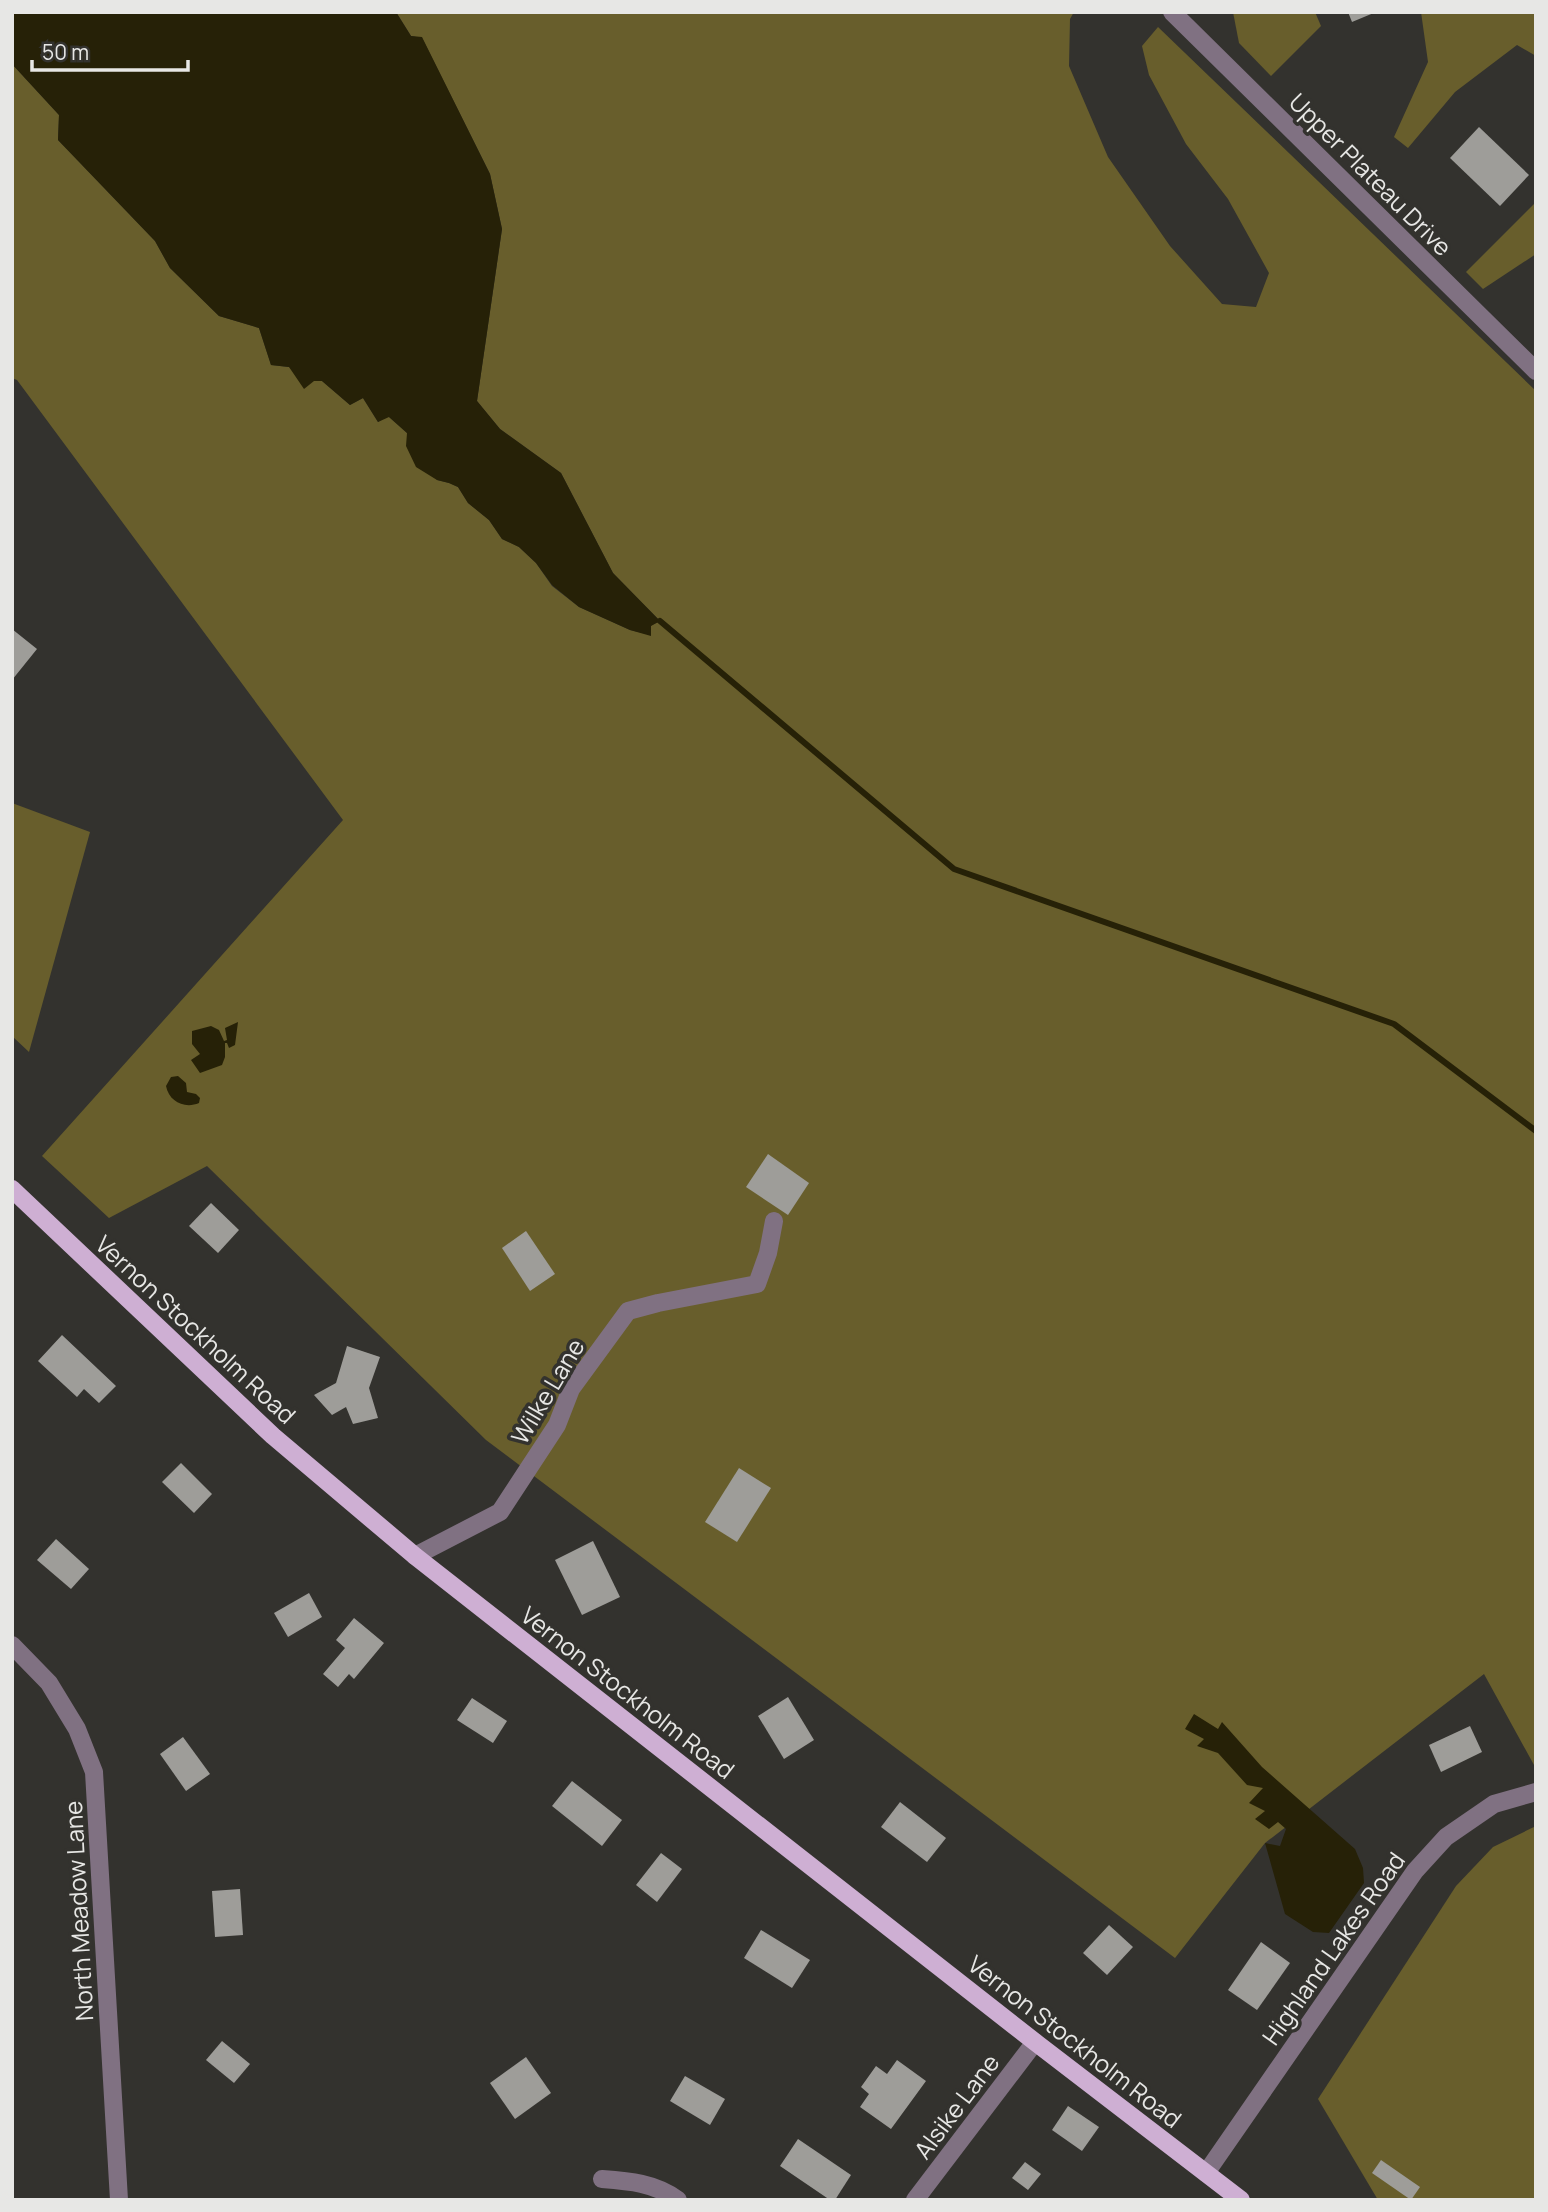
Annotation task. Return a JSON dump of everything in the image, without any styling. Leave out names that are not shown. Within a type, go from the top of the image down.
[{"type":"main road","name":"Vernon Stockholm Road","points":[[13,1191],[273,1436],[415,1556],[1241,2200]]},
{"type":"street","name":"Upper Plateau Drive","points":[[1176,14],[1536,371]]},
{"type":"street","name":"Wilke Lane","points":[[415,1556],[500,1512],[557,1425],[571,1389],[628,1311],[757,1284],[768,1253],[774,1221]]},
{"type":"street","name":"North Meadow Lane","points":[[12,1645],[49,1683],[77,1729],[94,1772],[119,2200]]},
{"type":"street","name":"Highland Lakes Road","points":[[1206,2173],[1415,1871],[1446,1837],[1494,1804],[1536,1792]]},
{"type":"street","name":"Alsike Lane","points":[[915,2200],[1035,2042]]},
{"type":"street","points":[[601,2179],[640,2182],[667,2192],[678,2200]]},
{"type":"shaded area","points":[[12,12],[396,12],[411,36],[422,37],[490,174],[502,229],[477,401],[500,429],[561,473],[613,573],[660,621],[651,626],[651,636],[630,630],[579,607],[552,585],[536,563],[519,547],[502,539],[489,520],[468,503],[458,487],[437,480],[416,467],[406,446],[407,433],[389,417],[378,422],[363,398],[350,405],[322,381],[314,381],[304,389],[289,367],[271,365],[259,328],[219,316],[170,268],[155,241],[58,140],[59,115],[12,64]]},
{"type":"shaded area","points":[[396,12],[1074,12],[1070,19],[1069,66],[1108,157],[1170,246],[1222,304],[1256,307],[1269,273],[1228,199],[1186,144],[1149,75],[1142,46],[1158,27],[1536,391],[1536,1765],[1484,1674],[1265,1843],[1175,1958],[486,1440],[207,1166],[109,1218],[42,1156],[343,820],[17,380],[12,378],[12,64],[59,115],[58,140],[155,241],[170,268],[219,316],[259,328],[271,365],[289,367],[314,381],[322,381],[350,405],[363,398],[378,422],[388,416],[407,433],[437,480],[458,487],[468,503],[489,520],[502,539],[519,547],[536,563],[552,586],[579,607],[630,630],[651,635],[650,626],[660,621],[613,573],[561,473],[500,429],[477,401],[502,229],[490,174],[422,38],[411,36]]},
{"type":"shaded area","points":[[1233,12],[1315,12],[1321,26],[1271,76],[1239,43]]},
{"type":"shaded area","points":[[1421,12],[1536,12],[1536,56],[1517,45],[1455,92],[1408,148],[1394,137],[1428,62]]},
{"type":"shaded area","points":[[1536,202],[1536,254],[1483,289],[1466,272]]},
{"type":"shaded area","points":[[12,803],[90,832],[29,1052],[12,1036]]},
{"type":"shaded area","points":[[238,1022],[235,1045],[229,1048],[225,1043],[222,1065],[200,1073],[191,1060],[200,1054],[192,1044],[192,1031],[211,1026],[219,1030],[224,1041],[227,1040],[225,1028]]},
{"type":"shaded area","points":[[178,1076],[186,1083],[187,1092],[200,1098],[199,1103],[178,1103],[170,1096],[166,1086],[171,1077]]},
{"type":"shaded area","points":[[1194,1714],[1218,1729],[1222,1722],[1262,1767],[1355,1849],[1363,1868],[1364,1883],[1329,1933],[1313,1932],[1285,1914],[1265,1843],[1280,1846],[1286,1829],[1278,1822],[1269,1829],[1255,1819],[1265,1811],[1249,1803],[1263,1788],[1247,1785],[1218,1753],[1197,1746],[1204,1739],[1185,1729]]},
{"type":"shaded area","points":[[1536,1826],[1536,2200],[1378,2200],[1318,2099],[1456,1886],[1493,1847]]},
{"type":"building","points":[[1348,12],[1376,12],[1352,22]]},
{"type":"building","points":[[1479,127],[1529,175],[1500,206],[1450,158]]},
{"type":"building","points":[[12,629],[37,649],[12,680]]},
{"type":"building","points":[[768,1154],[809,1183],[788,1215],[746,1187]]},
{"type":"building","points":[[211,1203],[239,1230],[218,1253],[189,1226]]},
{"type":"building","points":[[526,1231],[555,1274],[530,1291],[502,1248]]},
{"type":"building","points":[[62,1335],[116,1386],[99,1403],[84,1389],[77,1397],[38,1361]]},
{"type":"building","points":[[347,1346],[380,1357],[369,1388],[378,1418],[353,1424],[346,1407],[332,1415],[314,1395],[336,1383]]},
{"type":"building","points":[[181,1463],[212,1494],[194,1513],[162,1482]]},
{"type":"building","points":[[739,1468],[771,1488],[737,1542],[705,1522]]},
{"type":"building","points":[[56,1539],[89,1569],[71,1589],[37,1560]]},
{"type":"building","points":[[593,1541],[620,1597],[582,1615],[555,1560]]},
{"type":"building","points":[[309,1593],[322,1617],[288,1637],[274,1613]]},
{"type":"building","points":[[354,1618],[384,1643],[354,1679],[349,1674],[338,1687],[323,1674],[345,1648],[336,1640]]},
{"type":"building","points":[[788,1697],[814,1740],[784,1759],[758,1716]]},
{"type":"building","points":[[472,1698],[507,1721],[493,1743],[457,1720]]},
{"type":"building","points":[[1470,1726],[1482,1752],[1441,1772],[1429,1745]]},
{"type":"building","points":[[183,1737],[210,1774],[186,1791],[160,1754]]},
{"type":"building","points":[[572,1781],[622,1820],[602,1846],[552,1806]]},
{"type":"building","points":[[900,1802],[946,1838],[927,1862],[881,1827]]},
{"type":"building","points":[[661,1853],[682,1869],[657,1902],[636,1885]]},
{"type":"building","points":[[240,1889],[243,1935],[215,1937],[212,1891]]},
{"type":"building","points":[[1109,1925],[1133,1947],[1107,1975],[1083,1953]]},
{"type":"building","points":[[761,1930],[810,1960],[792,1988],[744,1958]]},
{"type":"building","points":[[1261,1942],[1290,1963],[1257,2010],[1228,1990]]},
{"type":"building","points":[[222,2041],[250,2064],[234,2083],[206,2060]]},
{"type":"building","points":[[526,2057],[551,2093],[515,2119],[490,2083]]},
{"type":"building","points":[[897,2060],[926,2081],[891,2129],[860,2107],[869,2094],[861,2087],[876,2066],[887,2074]]},
{"type":"building","points":[[685,2076],[725,2099],[710,2125],[670,2101]]},
{"type":"building","points":[[1068,2106],[1099,2127],[1082,2151],[1052,2130]]},
{"type":"building","points":[[798,2139],[851,2175],[835,2200],[830,2200],[780,2166]]},
{"type":"building","points":[[1381,2160],[1420,2187],[1411,2200],[1372,2173]]},
{"type":"building","points":[[1025,2162],[1041,2174],[1028,2190],[1012,2178]]},
{"type":"waterway","points":[[660,621],[954,869],[1394,1024],[1536,1131]]}]
